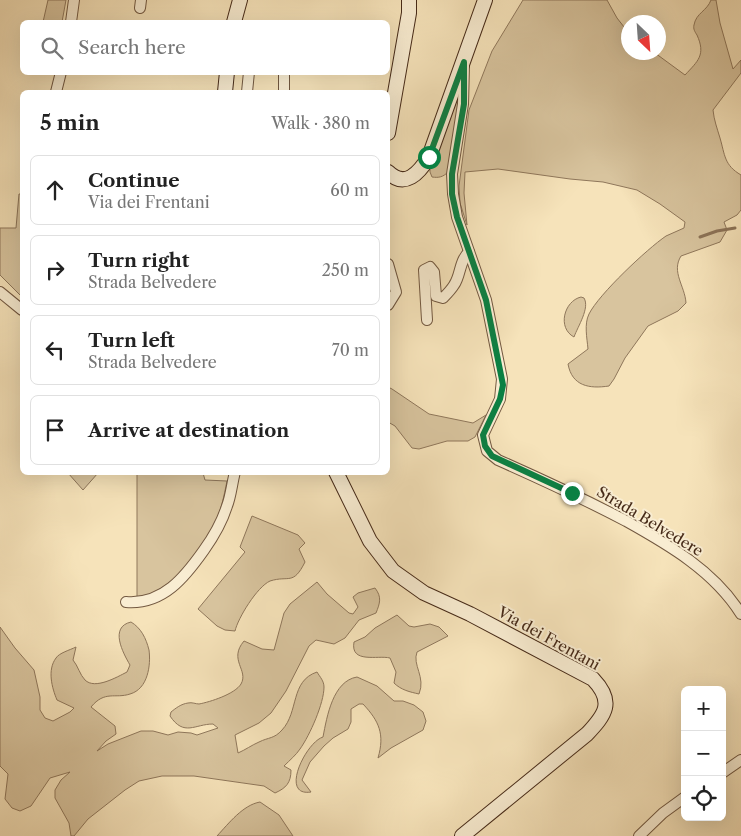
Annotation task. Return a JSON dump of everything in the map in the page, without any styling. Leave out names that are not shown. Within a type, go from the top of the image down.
[{"type":"main road","points":[[235,20],[240,0]]},
{"type":"main road","points":[[390,122],[409,13],[409,0]]},
{"type":"main road","points":[[390,174],[394,178],[402,180],[414,176],[429,157],[485,0]]},
{"type":"main road","points":[[225,90],[227,75]]},
{"type":"main road","name":"Via dei Frentani","points":[[337,475],[370,541],[393,571],[424,593],[470,614],[594,679],[605,697],[606,704],[602,718],[587,734],[462,836]]},
{"type":"street","points":[[71,20],[74,0]]},
{"type":"street","name":"Strada Belvedere","points":[[464,62],[464,104],[452,184],[455,208],[489,311],[503,385],[500,399],[483,435],[487,451],[498,460],[591,502],[646,532],[680,554],[713,580],[741,614]]},
{"type":"street","points":[[56,90],[59,75]]},
{"type":"street","points":[[247,90],[249,75]]},
{"type":"street","points":[[284,75],[284,90]]},
{"type":"street","points":[[427,320],[424,270],[430,267],[434,272],[436,296],[443,298],[455,284],[465,255],[469,252]]},
{"type":"street","points":[[390,271],[396,292],[390,302]]},
{"type":"street","points":[[0,292],[20,308]]},
{"type":"street","points":[[126,602],[136,602],[156,596],[169,590],[187,574],[217,530],[228,505],[233,475]]},
{"type":"street","points":[[726,770],[741,760]]},
{"type":"street","points":[[639,836],[658,817],[681,800]]},
{"type":"shaded area","points":[[48,0],[66,0],[62,20],[43,20]]},
{"type":"shaded area","points":[[523,0],[607,0],[621,23],[621,60],[665,60],[685,75],[701,53],[700,42],[694,29],[695,21],[711,0],[716,0],[720,23],[733,69],[741,60],[741,73],[713,110],[726,159],[731,167],[741,175],[741,210],[737,215],[724,222],[727,230],[720,242],[681,256],[677,268],[686,303],[678,311],[648,326],[625,358],[609,386],[588,386],[577,381],[570,371],[568,364],[588,349],[587,318],[594,305],[624,272],[666,236],[684,228],[685,222],[637,190],[603,182],[498,169],[465,172],[464,193],[467,225],[460,203],[459,186],[469,110],[492,51]]},
{"type":"shaded area","points":[[457,89],[462,91],[448,172],[441,177],[432,177],[430,166]]},
{"type":"shaded area","points":[[20,194],[20,295],[0,275],[0,228],[16,228]]},
{"type":"shaded area","points":[[584,298],[586,307],[574,337],[566,328],[565,315],[570,304],[575,299]]},
{"type":"shaded area","points":[[390,388],[429,414],[473,423],[486,415],[475,437],[468,441],[447,441],[419,449],[412,448],[395,426],[390,423]]},
{"type":"shaded area","points":[[70,475],[96,475],[83,490]]},
{"type":"shaded area","points":[[137,475],[204,475],[205,480],[227,481],[222,504],[209,537],[193,560],[161,588],[137,599]]},
{"type":"shaded area","points":[[252,516],[298,535],[305,543],[299,549],[305,562],[294,577],[276,579],[265,584],[249,603],[235,631],[225,630],[217,626],[198,609],[245,552],[240,547]]},
{"type":"shaded area","points":[[317,582],[327,594],[349,613],[353,614],[358,607],[353,597],[358,593],[375,588],[379,594],[379,603],[376,613],[359,620],[345,638],[334,644],[316,640],[309,646],[286,691],[271,713],[259,723],[235,735],[238,753],[276,735],[287,723],[303,682],[308,676],[317,672],[324,685],[322,701],[316,719],[304,743],[284,766],[291,770],[291,775],[289,782],[282,789],[275,793],[264,786],[194,776],[162,776],[139,781],[88,819],[74,836],[71,836],[69,823],[55,798],[55,790],[61,780],[70,772],[50,778],[31,806],[20,811],[12,808],[5,799],[8,774],[0,766],[0,627],[34,670],[40,697],[40,710],[45,718],[53,721],[74,708],[57,700],[53,690],[51,673],[57,656],[76,647],[73,660],[85,680],[94,684],[106,682],[127,672],[130,665],[121,647],[119,635],[121,629],[124,625],[131,622],[140,630],[145,637],[149,650],[147,676],[141,687],[136,691],[125,695],[101,698],[91,707],[115,726],[116,734],[97,751],[108,744],[141,731],[153,731],[168,735],[178,732],[197,735],[218,728],[213,724],[185,728],[175,722],[170,716],[171,712],[179,706],[191,703],[199,704],[216,699],[238,688],[243,679],[243,674],[238,654],[244,641],[262,649],[274,650],[284,613],[290,604]]},
{"type":"shaded area","points":[[397,615],[409,626],[430,624],[439,627],[448,636],[417,652],[416,662],[421,682],[419,694],[403,689],[394,683],[396,672],[390,658],[360,656],[354,649],[354,642],[365,637],[375,628]]},
{"type":"shaded area","points":[[357,677],[377,686],[394,701],[403,701],[414,705],[423,712],[426,721],[423,730],[391,748],[378,758],[381,735],[377,722],[363,704],[359,704],[351,709],[351,722],[348,729],[333,738],[310,762],[302,780],[311,792],[302,791],[297,786],[296,778],[303,758],[309,748],[323,737],[329,710],[337,692],[342,685]]},
{"type":"shaded area","points":[[260,802],[279,815],[293,836],[217,836],[242,811]]},
{"type":"waterway","points":[[700,237],[717,231],[735,228]]},
{"type":"route","points":[[429,157],[464,62],[464,104],[452,174],[452,194],[457,217],[489,311],[503,385],[500,399],[483,435],[483,442],[487,451],[498,460],[572,493]]}]
